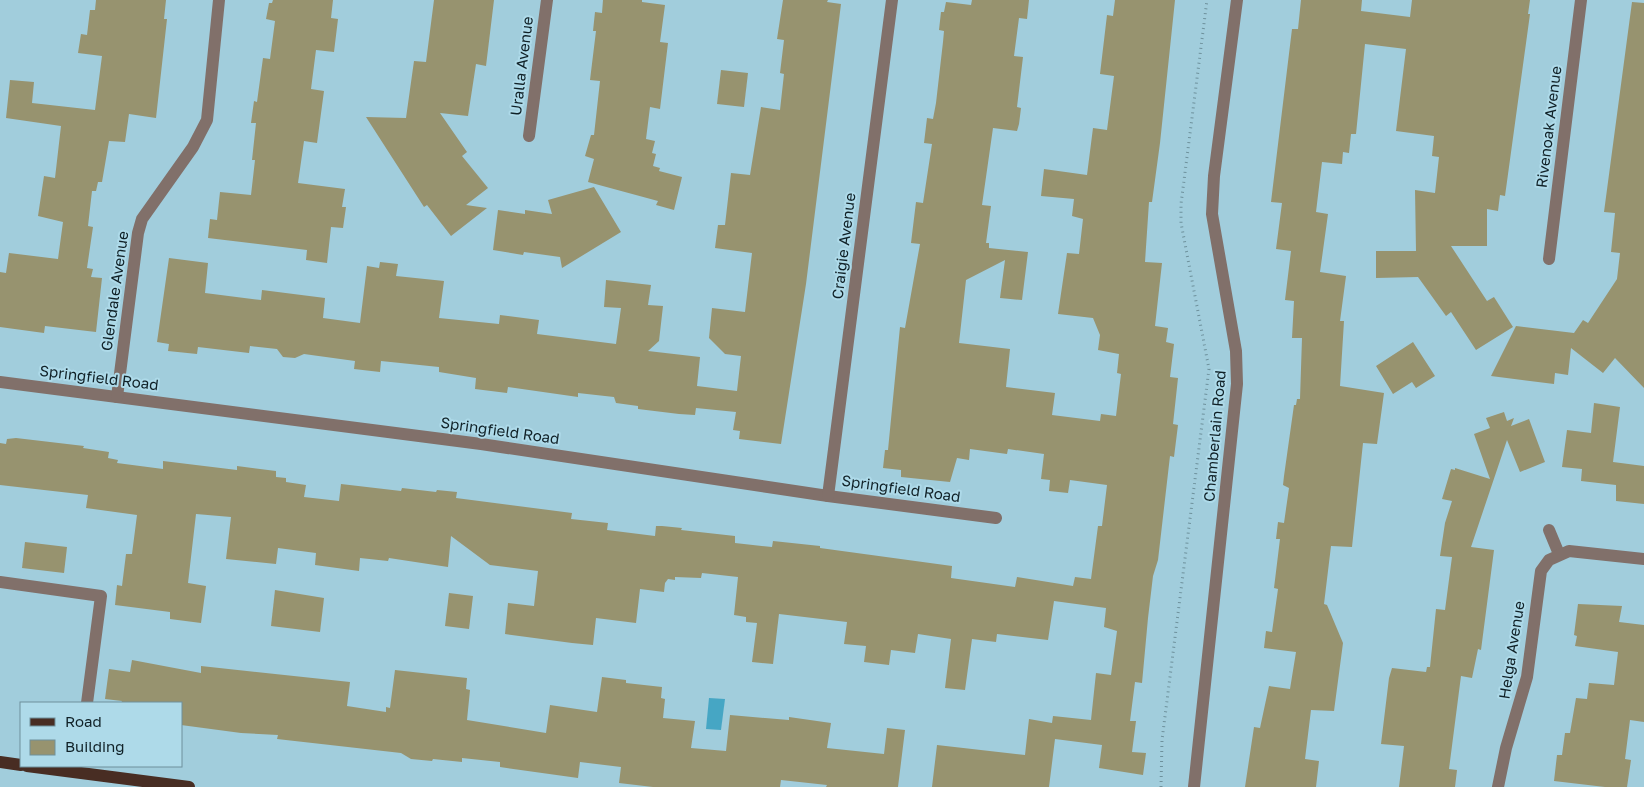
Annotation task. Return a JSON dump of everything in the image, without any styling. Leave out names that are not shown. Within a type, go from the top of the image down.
[{"type":"main road","points":[[0,762],[20,765]]},
{"type":"main road","points":[[44,767],[79,769],[120,783],[189,787]]},
{"type":"street","name":"Glendale Avenue","points":[[117,397],[138,233],[146,214],[193,147],[207,120],[219,0]]},
{"type":"street","name":"Uralla Avenue","points":[[529,136],[547,0]]},
{"type":"street","name":"Craigie Avenue","points":[[828,496],[892,0]]},
{"type":"street","name":"Chamberlain Road","points":[[1194,787],[1238,384],[1236,351],[1212,214],[1214,176],[1237,0]]},
{"type":"street","name":"Rivenoak Avenue","points":[[1549,259],[1581,0]]},
{"type":"street","name":"Springfield Road","points":[[0,382],[481,444],[828,496],[996,518]]},
{"type":"street","points":[[1549,530],[1559,554],[1578,550],[1644,558]]},
{"type":"street","name":"Helga Avenue","points":[[1498,787],[1506,748],[1527,677],[1541,571],[1550,560],[1559,554]]},
{"type":"street","points":[[0,582],[101,596],[87,702]]},
{"type":"path","points":[[1161,787],[1162,740],[1209,369],[1181,223],[1181,204],[1207,0]]},
{"type":"water","points":[[709,698],[725,699],[721,730],[706,729]]},
{"type":"building","points":[[96,0],[166,0],[164,19],[167,19],[156,118],[129,114],[125,142],[109,141],[102,182],[98,182],[96,191],[92,191],[88,226],[93,227],[87,268],[93,269],[91,277],[102,278],[96,332],[45,326],[44,333],[0,327],[0,272],[6,273],[9,253],[58,259],[63,222],[38,216],[44,176],[55,178],[61,126],[6,118],[10,80],[34,82],[32,103],[95,110],[102,56],[78,53],[81,34],[87,35],[90,10],[95,10]]},
{"type":"building","points":[[273,0],[333,0],[331,18],[338,19],[334,52],[316,50],[311,89],[324,91],[317,143],[304,141],[298,183],[345,189],[342,207],[346,207],[343,228],[331,227],[327,263],[306,260],[307,250],[208,238],[210,219],[217,220],[220,192],[251,195],[255,160],[252,160],[256,123],[251,123],[254,101],[257,102],[263,58],[270,59],[275,21],[266,19],[269,3],[272,3]]},
{"type":"building","points":[[434,0],[494,0],[486,66],[476,64],[468,116],[440,113],[467,152],[462,156],[488,188],[466,205],[487,208],[451,236],[427,205],[424,207],[366,117],[406,118],[414,61],[426,62]]},
{"type":"building","points":[[603,0],[642,0],[642,2],[665,5],[660,42],[668,43],[660,109],[650,107],[646,139],[655,141],[652,153],[656,154],[653,166],[660,168],[659,171],[682,177],[674,210],[656,205],[658,201],[588,182],[594,159],[585,156],[591,135],[594,135],[600,81],[590,80],[596,31],[593,31],[595,12],[602,13]]},
{"type":"building","points":[[783,0],[828,0],[827,2],[841,4],[806,284],[781,444],[739,439],[740,431],[733,430],[736,412],[696,408],[695,415],[679,414],[638,409],[638,406],[616,403],[614,397],[578,393],[578,397],[508,387],[507,393],[475,389],[476,378],[439,372],[439,367],[381,361],[380,372],[354,369],[355,361],[304,354],[295,358],[283,357],[277,349],[250,346],[249,353],[198,347],[197,354],[168,351],[169,344],[157,342],[169,258],[208,263],[205,293],[261,300],[262,290],[325,298],[323,318],[360,323],[367,266],[379,268],[380,262],[398,264],[396,276],[444,281],[439,318],[499,324],[500,315],[539,320],[537,334],[616,344],[621,308],[604,307],[606,280],[651,285],[648,305],[663,306],[659,341],[648,351],[700,357],[697,386],[737,391],[741,356],[725,354],[709,338],[712,308],[745,312],[752,253],[715,248],[718,225],[725,225],[731,173],[750,175],[761,107],[780,110],[784,74],[780,73],[784,40],[777,39]]},
{"type":"building","points":[[972,0],[1029,0],[1027,19],[1019,18],[1014,56],[1023,57],[1017,107],[1021,108],[1019,124],[1017,131],[993,128],[982,205],[991,206],[986,243],[989,243],[989,248],[1028,252],[1022,300],[1000,298],[1005,260],[966,280],[959,343],[1010,349],[1006,387],[1055,393],[1052,415],[1100,421],[1101,414],[1116,416],[1121,374],[1117,373],[1119,354],[1098,350],[1100,335],[1093,318],[1058,314],[1067,253],[1079,254],[1083,219],[1072,216],[1074,199],[1041,196],[1044,169],[1087,175],[1093,128],[1107,130],[1114,76],[1100,74],[1107,15],[1113,16],[1115,0],[1175,0],[1160,143],[1152,202],[1149,202],[1145,262],[1162,263],[1155,326],[1168,328],[1166,342],[1174,344],[1170,377],[1178,378],[1173,424],[1178,425],[1174,457],[1170,456],[1158,560],[1153,576],[1142,683],[1135,682],[1130,721],[1136,721],[1132,752],[1146,753],[1143,775],[1099,768],[1102,745],[1055,739],[1049,787],[932,787],[937,745],[1025,755],[1029,719],[1052,723],[1053,716],[1091,720],[1096,673],[1111,675],[1117,631],[1104,627],[1106,608],[1054,601],[1048,640],[997,634],[996,642],[972,639],[965,690],[945,688],[951,639],[918,634],[915,653],[891,650],[889,665],[864,662],[866,646],[844,644],[847,622],[779,614],[773,664],[752,662],[757,623],[746,622],[746,617],[734,615],[738,577],[702,573],[701,578],[675,577],[675,580],[668,579],[665,583],[664,592],[640,589],[636,623],[596,618],[593,645],[572,643],[505,634],[508,603],[534,606],[538,571],[490,565],[451,536],[448,567],[389,558],[388,561],[360,558],[359,571],[315,565],[316,553],[278,548],[276,564],[226,559],[231,517],[196,514],[188,583],[206,586],[201,623],[170,619],[170,612],[115,605],[117,585],[122,586],[126,554],[132,554],[137,515],[86,508],[88,495],[0,485],[0,443],[6,444],[7,439],[16,438],[84,446],[83,448],[109,452],[108,458],[118,460],[117,463],[163,469],[163,461],[237,470],[237,466],[276,471],[276,477],[286,478],[286,482],[306,485],[304,497],[339,501],[341,484],[401,491],[402,488],[436,492],[437,490],[457,492],[456,498],[572,513],[571,519],[608,523],[607,530],[655,536],[656,526],[662,526],[735,536],[735,543],[772,547],[773,541],[820,546],[820,548],[952,566],[951,578],[1015,587],[1017,577],[1073,586],[1075,577],[1091,579],[1098,526],[1102,526],[1107,485],[1070,480],[1068,493],[1049,491],[1050,480],[1041,479],[1044,454],[1008,449],[1007,454],[970,449],[969,460],[957,458],[950,482],[901,477],[901,470],[883,468],[885,450],[888,450],[900,327],[905,328],[920,244],[911,243],[916,202],[923,203],[932,144],[924,143],[927,118],[933,119],[936,103],[944,31],[939,30],[941,12],[944,12],[946,2],[971,5]]},
{"type":"building","points":[[1301,0],[1362,0],[1361,11],[1410,17],[1412,0],[1530,0],[1528,14],[1530,14],[1505,196],[1500,195],[1498,211],[1487,209],[1487,246],[1451,246],[1487,301],[1494,297],[1513,327],[1476,350],[1451,312],[1446,316],[1418,277],[1376,278],[1376,251],[1416,251],[1415,190],[1435,193],[1439,157],[1432,156],[1434,136],[1396,131],[1406,49],[1365,44],[1356,134],[1351,134],[1349,153],[1343,152],[1342,164],[1322,162],[1316,212],[1328,214],[1320,272],[1346,276],[1340,321],[1344,321],[1340,386],[1384,393],[1377,444],[1363,443],[1352,547],[1331,546],[1324,604],[1327,605],[1343,643],[1334,711],[1311,710],[1305,759],[1319,761],[1316,787],[1245,787],[1254,727],[1260,728],[1269,686],[1290,689],[1296,652],[1264,648],[1266,631],[1272,632],[1278,589],[1274,588],[1280,539],[1276,539],[1278,522],[1284,523],[1289,488],[1283,485],[1284,476],[1294,405],[1296,405],[1297,399],[1300,399],[1302,338],[1292,338],[1294,301],[1285,300],[1291,251],[1276,249],[1282,203],[1271,202],[1292,29],[1298,29]]},
{"type":"building","points":[[1632,2],[1644,3],[1644,388],[1615,358],[1603,373],[1571,348],[1568,375],[1555,373],[1554,384],[1491,376],[1516,326],[1574,333],[1583,320],[1588,323],[1617,279],[1620,253],[1611,252],[1615,213],[1604,212]]},
{"type":"building","points":[[721,70],[748,73],[744,107],[717,104]]},
{"type":"building","points":[[594,187],[621,232],[562,268],[560,257],[524,252],[523,255],[493,250],[498,210],[525,214],[525,210],[552,214],[548,200]]},
{"type":"building","points":[[1413,342],[1435,376],[1416,388],[1412,382],[1393,394],[1376,366]]},
{"type":"building","points":[[1594,403],[1620,407],[1613,462],[1644,466],[1644,504],[1616,501],[1616,485],[1581,481],[1582,469],[1562,467],[1567,430],[1591,433]]},
{"type":"building","points":[[1504,412],[1507,421],[1514,418],[1511,426],[1529,419],[1545,462],[1520,472],[1507,440],[1471,547],[1494,550],[1481,650],[1478,649],[1472,678],[1461,676],[1449,769],[1457,770],[1455,787],[1399,787],[1404,746],[1381,744],[1389,678],[1392,668],[1426,672],[1427,667],[1430,667],[1436,609],[1445,610],[1452,557],[1440,556],[1445,523],[1452,501],[1442,499],[1451,469],[1455,470],[1455,468],[1490,479],[1474,434],[1490,428],[1486,418]]},
{"type":"building","points":[[25,542],[67,547],[64,573],[22,568]]},
{"type":"building","points":[[275,590],[324,598],[320,632],[271,626]]},
{"type":"building","points":[[449,593],[473,596],[469,629],[445,626]]},
{"type":"building","points":[[1578,604],[1622,606],[1619,622],[1644,625],[1644,722],[1630,720],[1625,759],[1631,760],[1627,787],[1605,787],[1554,781],[1557,755],[1562,755],[1565,733],[1570,733],[1576,698],[1587,699],[1589,683],[1614,685],[1618,652],[1575,646],[1577,636],[1574,635]]},
{"type":"building","points":[[132,660],[201,673],[201,666],[350,682],[347,706],[386,712],[386,707],[390,708],[395,670],[467,678],[466,689],[470,690],[467,720],[546,733],[550,705],[597,712],[602,677],[626,680],[626,683],[662,687],[661,698],[665,699],[663,718],[695,721],[691,748],[726,751],[730,715],[789,720],[789,717],[831,723],[827,748],[884,754],[887,728],[905,730],[898,787],[826,787],[827,785],[781,780],[780,787],[653,787],[619,783],[621,767],[580,762],[578,778],[500,767],[500,762],[462,758],[462,762],[411,759],[401,753],[277,739],[278,735],[241,733],[182,725],[182,702],[122,702],[105,699],[109,669],[130,672]]}]
